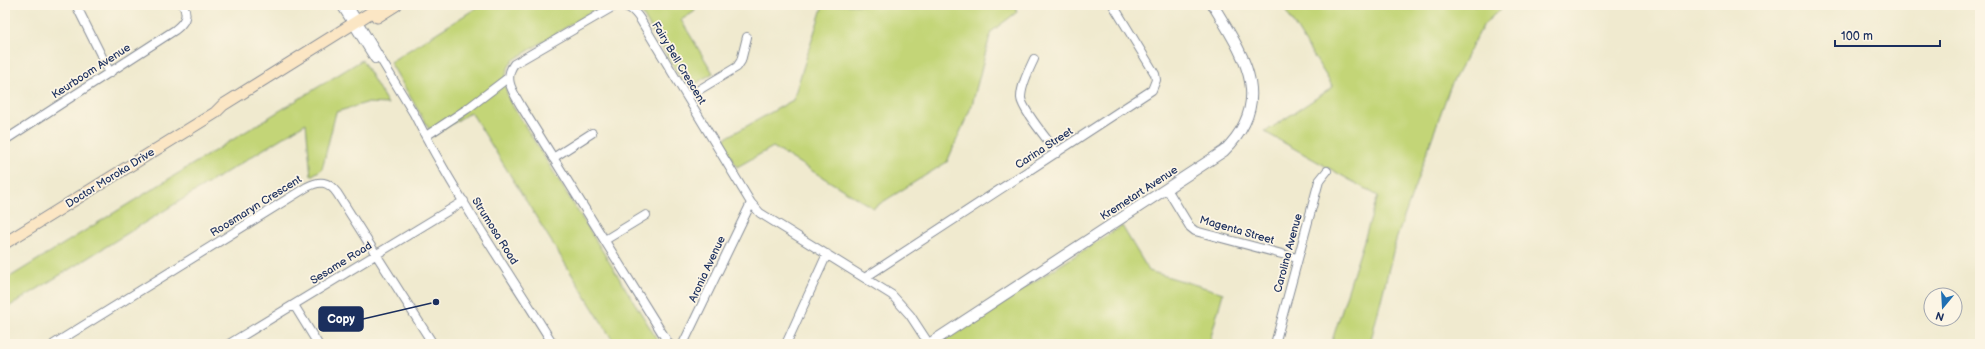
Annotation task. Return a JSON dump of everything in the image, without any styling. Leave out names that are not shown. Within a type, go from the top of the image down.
[{"type":"main road","name":"Doctor Moroka Drive","points":[[357,25],[383,5]]},
{"type":"main road","name":"Doctor Moroka Drive","points":[[5,243],[215,113],[223,105],[357,25],[396,5]]},
{"type":"street","points":[[76,5],[110,72]]},
{"type":"street","name":"Keurboom Avenue","points":[[5,140],[175,30],[184,22],[186,17],[183,5]]},
{"type":"street","name":"Strumosa Road","points":[[341,5],[357,25],[414,114],[420,128],[464,201],[553,344]]},
{"type":"street","name":"Strumosa Road","points":[[348,5],[357,25]]},
{"type":"street","name":"Fairy Bell Crescent","points":[[509,77],[512,67],[522,59],[614,6],[620,5],[629,8],[637,15],[751,203],[760,213],[866,278],[902,304],[929,344]]},
{"type":"street","name":"Carina Street","points":[[866,278],[1152,90],[1155,86],[1155,74],[1113,5]]},
{"type":"street","name":"Kremetart Avenue","points":[[929,344],[1224,151],[1240,132],[1248,116],[1251,89],[1248,68],[1240,51],[1213,5]]},
{"type":"street","points":[[687,97],[737,67],[742,57],[747,37]]},
{"type":"street","points":[[1034,59],[1023,86],[1021,99],[1026,110],[1057,153]]},
{"type":"street","points":[[426,136],[467,109],[509,77],[512,91],[668,344]]},
{"type":"street","points":[[554,158],[592,133]]},
{"type":"street","name":"Carolina Avenue","points":[[1275,344],[1319,181],[1327,171]]},
{"type":"street","name":"Roosmaryn Crescent","points":[[54,344],[314,183],[324,182],[332,186],[433,344]]},
{"type":"street","name":"Magenta Street","points":[[1166,189],[1190,227],[1195,231],[1297,258]]},
{"type":"street","name":"Sesame Road","points":[[230,344],[464,201]]},
{"type":"street","name":"Aronia Avenue","points":[[683,344],[751,203]]},
{"type":"street","points":[[605,240],[646,216]]},
{"type":"street","points":[[786,344],[827,254]]},
{"type":"street","points":[[294,305],[318,344]]},
{"type":"green space","points":[[481,5],[602,5],[512,61],[506,75],[506,89],[509,100],[660,344],[615,344],[471,112],[433,136],[390,62]]},
{"type":"green space","points":[[637,5],[696,5],[694,12],[681,20],[713,73],[687,89]]},
{"type":"green space","points":[[823,5],[1015,5],[1017,12],[991,32],[972,105],[947,162],[873,208],[773,147],[737,167],[722,140],[793,100]]},
{"type":"green space","points":[[1282,5],[1505,5],[1484,24],[1450,87],[1396,240],[1370,344],[1331,344],[1378,196],[1265,132],[1333,87]]},
{"type":"green space","points":[[362,60],[388,104],[366,103],[336,112],[322,169],[311,176],[306,123],[5,309],[5,280]]},
{"type":"green space","points":[[1122,226],[1149,271],[1223,293],[1209,344],[936,344]]},
{"type":"place","name":"Copy","points":[[436,302]]}]
